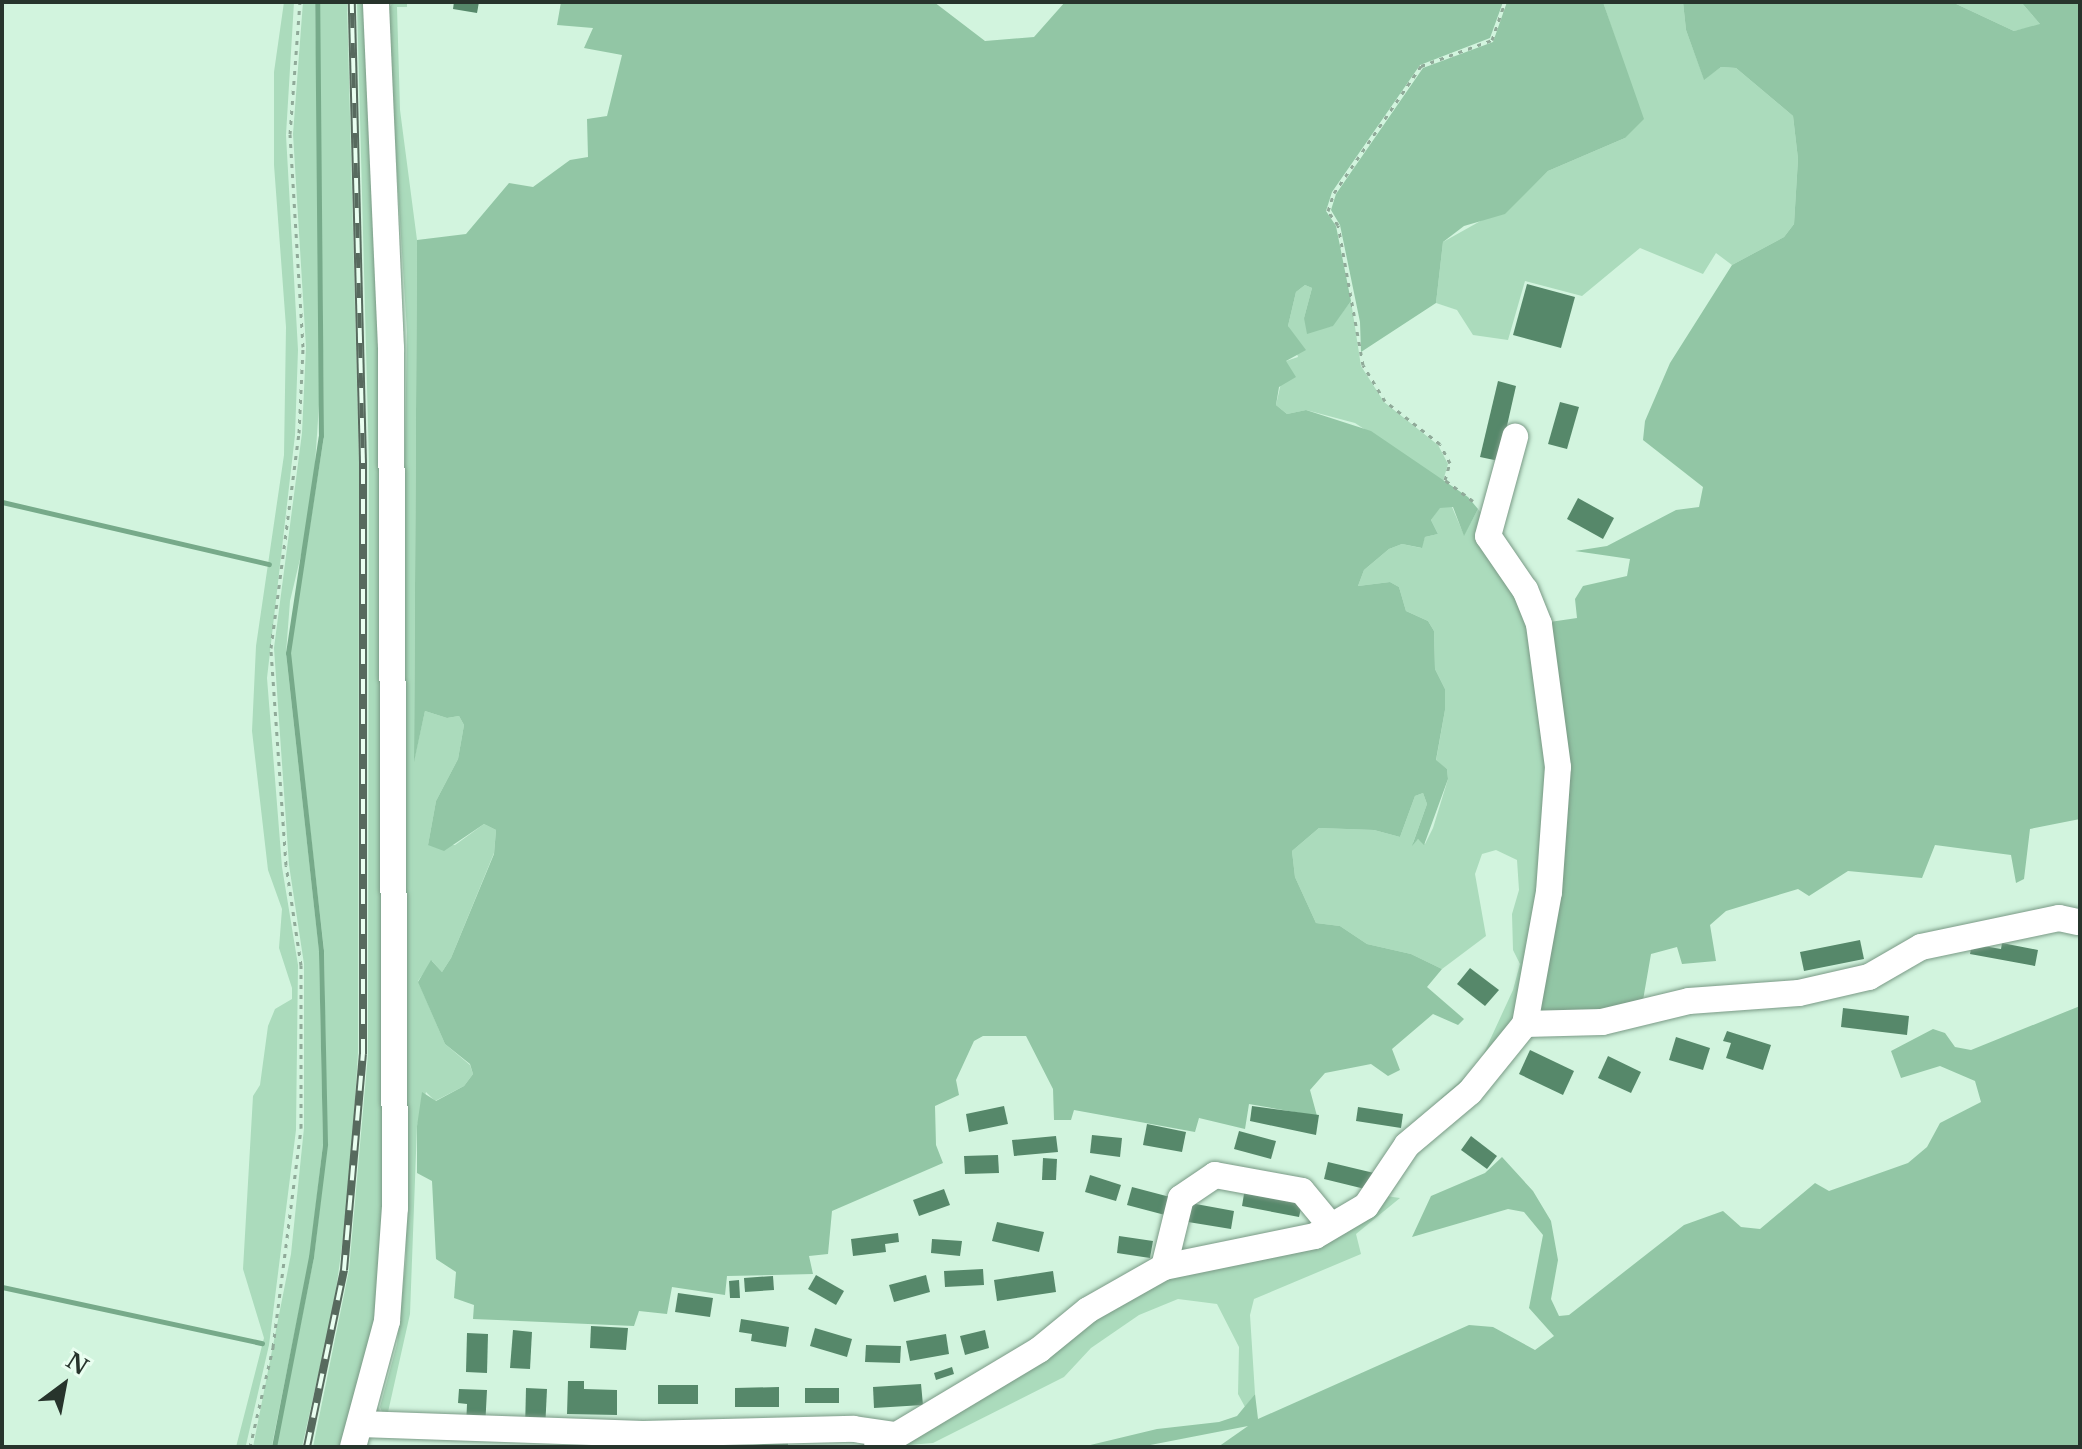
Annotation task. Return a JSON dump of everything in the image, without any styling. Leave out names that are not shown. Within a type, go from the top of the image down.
[{"type":"street","points":[[376,2],[391,348],[395,1208],[387,1321],[356,1436],[433,1431],[643,1434],[854,1429],[886,1441],[1039,1350],[1088,1310],[1164,1267],[1303,1239],[1366,1206],[1407,1145],[1470,1092],[1525,1024],[1549,892],[1558,767],[1539,624],[1525,590],[1492,547],[1489,519],[1515,437]]},
{"type":"street","points":[[1525,1024],[1602,1022],[1689,1001],[1799,993],[1869,977],[1921,947],[2059,918],[2078,922]]},
{"type":"street","points":[[1164,1267],[1181,1198],[1215,1175],[1302,1191],[1331,1226]]},
{"type":"path","points":[[250,1447],[280,1300],[301,1128],[301,965],[286,865],[271,661],[301,376],[290,134],[300,2]]},
{"type":"path","points":[[1489,519],[1469,496],[1445,480],[1450,463],[1440,444],[1385,401],[1363,365],[1338,225],[1328,211],[1334,193],[1421,66],[1492,40],[1505,2]]},
{"type":"green space","points":[[284,2],[294,2],[286,135],[298,350],[295,435],[267,678],[282,867],[298,965],[296,1130],[269,1345],[246,1445],[236,1447],[264,1338],[243,1269],[253,1096],[260,1085],[268,1026],[275,1009],[292,999],[292,988],[279,948],[282,909],[268,870],[252,731],[256,646],[284,455],[286,327],[274,165],[274,72]]},
{"type":"green space","points":[[303,2],[315,2],[322,360],[312,509],[290,601],[286,653],[319,951],[323,1144],[310,1256],[272,1445],[253,1447],[291,1254],[304,1128],[304,964],[289,865],[274,648],[302,433],[306,347],[293,134]]},
{"type":"green space","points":[[319,2],[347,2],[359,463],[358,1053],[349,1194],[334,1305],[302,1447],[276,1447],[314,1257],[327,1144],[324,950],[290,653],[324,436]]},
{"type":"green space","points":[[357,2],[371,2],[377,173],[387,1288],[347,1447],[313,1447],[349,1270],[368,1054],[369,463]]},
{"type":"green space","points":[[393,2],[407,2],[407,7],[397,7],[400,110],[417,240],[414,760],[425,711],[447,718],[459,716],[464,725],[458,759],[436,801],[428,845],[455,845],[484,824],[496,830],[494,853],[451,958],[442,972],[432,961],[418,981],[445,1044],[470,1065],[473,1074],[464,1086],[435,1101],[426,1092],[417,1126],[410,1314],[386,1421],[380,1407],[397,1344],[406,1258],[402,617],[407,332],[387,11]]},
{"type":"green space","points":[[561,2],[934,2],[985,41],[1034,37],[1065,2],[1503,2],[1490,38],[1420,65],[1332,192],[1326,211],[1336,226],[1351,301],[1333,326],[1307,334],[1304,318],[1312,288],[1305,285],[1296,292],[1288,326],[1306,350],[1286,361],[1296,377],[1279,387],[1276,405],[1287,414],[1306,410],[1371,431],[1468,497],[1478,509],[1464,536],[1453,507],[1440,508],[1431,520],[1438,534],[1425,537],[1422,548],[1402,544],[1389,549],[1364,570],[1358,586],[1390,582],[1399,587],[1406,611],[1428,621],[1434,631],[1435,669],[1445,689],[1445,710],[1436,760],[1447,769],[1448,779],[1424,845],[1418,839],[1412,846],[1427,804],[1423,793],[1415,796],[1400,837],[1374,830],[1319,828],[1292,851],[1295,877],[1316,923],[1340,926],[1367,944],[1411,954],[1442,969],[1427,987],[1464,1019],[1458,1025],[1433,1014],[1392,1049],[1400,1070],[1388,1076],[1371,1064],[1325,1073],[1310,1090],[1317,1116],[1249,1104],[1245,1129],[1199,1118],[1195,1132],[1074,1110],[1071,1120],[1054,1120],[1053,1089],[1026,1036],[983,1036],[974,1041],[956,1080],[959,1095],[935,1106],[936,1145],[943,1163],[832,1211],[828,1254],[809,1256],[813,1274],[727,1276],[725,1295],[672,1287],[667,1314],[639,1311],[634,1326],[473,1319],[474,1305],[454,1298],[456,1272],[436,1259],[432,1181],[417,1173],[417,1126],[422,1092],[436,1101],[464,1086],[473,1074],[470,1064],[445,1044],[418,982],[431,960],[442,972],[451,958],[494,854],[496,830],[484,824],[444,851],[428,845],[436,801],[458,759],[464,725],[459,716],[447,718],[425,711],[414,762],[417,240],[466,234],[509,183],[533,187],[570,160],[588,157],[587,119],[607,116],[622,55],[584,48],[593,28],[557,25]]},
{"type":"green space","points":[[1507,2],[1603,2],[1644,119],[1625,138],[1548,171],[1505,214],[1464,226],[1443,242],[1436,303],[1361,352],[1360,322],[1340,225],[1331,210],[1336,194],[1423,68],[1493,42]]},
{"type":"green space","points":[[1603,2],[1683,2],[1686,30],[1704,79],[1721,67],[1736,68],[1793,116],[1798,159],[1794,224],[1784,237],[1732,265],[1716,253],[1703,274],[1640,248],[1582,296],[1525,281],[1508,340],[1473,335],[1457,310],[1436,303],[1443,242],[1518,200],[1548,171],[1625,138],[1617,44]]},
{"type":"green space","points":[[1683,2],[1952,2],[2014,31],[2040,24],[2021,2],[2080,2],[2080,819],[2030,829],[2024,879],[2016,883],[2011,855],[1935,845],[1922,878],[1848,871],[1809,896],[1798,889],[1726,911],[1710,925],[1716,961],[1682,964],[1677,947],[1651,954],[1642,1006],[1581,1016],[1530,1014],[1552,907],[1543,623],[1577,618],[1575,599],[1583,586],[1627,576],[1630,559],[1575,551],[1607,546],[1676,510],[1699,507],[1703,487],[1643,440],[1645,421],[1670,363],[1732,265],[1784,237],[1794,224],[1798,159],[1793,116],[1736,68],[1721,67],[1704,80],[1686,30]]},
{"type":"green space","points":[[1952,2],[2021,2],[2041,25],[2014,31]]},
{"type":"green space","points":[[1305,285],[1312,288],[1304,318],[1316,330],[1332,326],[1351,301],[1361,366],[1384,402],[1438,445],[1448,464],[1443,481],[1355,423],[1306,410],[1287,414],[1276,405],[1286,361],[1298,357],[1288,326],[1296,292]]},
{"type":"green space","points":[[1440,507],[1452,507],[1464,535],[1478,509],[1484,518],[1487,550],[1525,604],[1552,766],[1546,896],[1519,1011],[1499,1051],[1443,1104],[1441,1098],[1478,1066],[1513,990],[1520,964],[1513,950],[1512,914],[1519,890],[1517,860],[1496,850],[1482,854],[1475,874],[1486,936],[1442,969],[1411,954],[1367,944],[1340,926],[1316,923],[1295,877],[1292,851],[1319,828],[1374,830],[1400,837],[1415,796],[1423,793],[1427,804],[1413,843],[1418,839],[1425,844],[1433,828],[1448,779],[1447,769],[1436,761],[1445,710],[1445,689],[1435,669],[1434,631],[1428,621],[1406,611],[1399,587],[1390,582],[1358,586],[1364,570],[1389,549],[1402,544],[1421,548],[1425,537],[1438,534],[1431,520]]},
{"type":"green space","points":[[2080,1006],[2080,1447],[1218,1447],[1248,1426],[1140,1447],[1082,1447],[1157,1429],[1219,1422],[1237,1416],[1255,1394],[1258,1419],[1469,1325],[1493,1327],[1535,1350],[1554,1336],[1529,1308],[1543,1235],[1524,1212],[1508,1209],[1412,1237],[1431,1196],[1485,1173],[1502,1157],[1533,1191],[1551,1221],[1558,1260],[1551,1299],[1559,1316],[1569,1315],[1684,1225],[1723,1211],[1741,1227],[1760,1229],[1815,1183],[1829,1191],[1908,1163],[1927,1147],[1940,1123],[1981,1102],[1975,1081],[1940,1066],[1901,1078],[1891,1051],[1933,1029],[1945,1033],[1955,1047],[1971,1050]]},
{"type":"green space","points":[[1379,1195],[1400,1198],[1356,1234],[1361,1254],[1254,1299],[1250,1315],[1255,1394],[1245,1407],[1238,1394],[1239,1347],[1217,1304],[1178,1299],[1139,1315],[1091,1348],[1064,1377],[933,1443],[885,1447],[1143,1282],[1265,1252]]},
{"type":"building","points":[[454,2],[479,2],[477,13],[453,9]]},
{"type":"building","points":[[1527,284],[1575,297],[1561,348],[1513,335]]},
{"type":"building","points":[[1498,381],[1516,386],[1499,461],[1480,457]]},
{"type":"building","points":[[1560,402],[1579,407],[1567,449],[1548,444]]},
{"type":"building","points":[[1578,498],[1614,518],[1603,539],[1567,519]]},
{"type":"building","points":[[1860,940],[1864,959],[1804,971],[1800,952]]},
{"type":"building","points":[[2002,943],[2038,950],[2035,966],[1970,954],[1972,944],[2001,949]]},
{"type":"building","points":[[1470,968],[1499,990],[1485,1006],[1457,984]]},
{"type":"building","points":[[1843,1008],[1909,1016],[1907,1035],[1841,1027]]},
{"type":"building","points":[[1727,1031],[1771,1045],[1763,1070],[1726,1058],[1731,1043],[1723,1041]]},
{"type":"building","points":[[1676,1037],[1710,1048],[1703,1070],[1669,1060]]},
{"type":"building","points":[[1530,1050],[1574,1071],[1563,1095],[1519,1074]]},
{"type":"building","points":[[1608,1056],[1641,1072],[1631,1093],[1598,1078]]},
{"type":"building","points":[[1004,1106],[1008,1124],[969,1132],[966,1114]]},
{"type":"building","points":[[1252,1106],[1319,1115],[1316,1135],[1250,1121]]},
{"type":"building","points":[[1358,1107],[1403,1114],[1401,1128],[1356,1121]]},
{"type":"building","points":[[1147,1124],[1186,1132],[1182,1152],[1143,1145]]},
{"type":"building","points":[[1239,1131],[1276,1141],[1271,1159],[1234,1149]]},
{"type":"building","points":[[1092,1135],[1122,1138],[1120,1157],[1090,1153]]},
{"type":"building","points":[[1056,1136],[1058,1152],[1014,1156],[1012,1140]]},
{"type":"building","points":[[1471,1136],[1497,1156],[1487,1169],[1461,1150]]},
{"type":"building","points":[[998,1155],[999,1173],[965,1174],[964,1156]]},
{"type":"building","points":[[1043,1158],[1057,1159],[1056,1180],[1042,1180]]},
{"type":"building","points":[[1328,1162],[1374,1173],[1369,1190],[1324,1179]]},
{"type":"building","points":[[1090,1175],[1121,1185],[1116,1201],[1085,1192]]},
{"type":"building","points":[[1132,1187],[1170,1197],[1165,1215],[1127,1205]]},
{"type":"building","points":[[1245,1188],[1303,1199],[1299,1217],[1242,1206]]},
{"type":"building","points":[[944,1189],[950,1205],[919,1216],[913,1200]]},
{"type":"building","points":[[1185,1202],[1234,1211],[1231,1229],[1182,1221]]},
{"type":"building","points":[[997,1222],[1044,1232],[1039,1252],[992,1241]]},
{"type":"building","points":[[898,1233],[899,1242],[885,1244],[886,1252],[853,1256],[851,1239]]},
{"type":"building","points":[[1119,1236],[1153,1241],[1150,1258],[1117,1253]]},
{"type":"building","points":[[932,1239],[962,1241],[960,1256],[931,1253]]},
{"type":"building","points":[[983,1269],[984,1285],[945,1287],[944,1271]]},
{"type":"building","points":[[1053,1271],[1056,1292],[997,1301],[994,1280]]},
{"type":"building","points":[[816,1275],[844,1291],[836,1305],[808,1289]]},
{"type":"building","points":[[926,1275],[930,1292],[894,1302],[889,1285]]},
{"type":"building","points":[[773,1276],[774,1290],[745,1292],[744,1278]]},
{"type":"building","points":[[739,1280],[740,1298],[730,1298],[729,1281]]},
{"type":"building","points":[[678,1293],[713,1298],[710,1317],[675,1312]]},
{"type":"building","points":[[741,1319],[789,1327],[786,1347],[751,1341],[752,1334],[739,1332]]},
{"type":"building","points":[[591,1326],[628,1328],[626,1350],[590,1348]]},
{"type":"building","points":[[815,1328],[852,1339],[847,1357],[810,1346]]},
{"type":"building","points":[[513,1330],[532,1332],[530,1369],[510,1368]]},
{"type":"building","points":[[985,1330],[989,1348],[965,1355],[960,1336]]},
{"type":"building","points":[[467,1333],[488,1334],[487,1373],[466,1372]]},
{"type":"building","points":[[946,1334],[949,1354],[910,1361],[906,1341]]},
{"type":"building","points":[[866,1345],[901,1346],[900,1363],[865,1362]]},
{"type":"building","points":[[952,1367],[954,1374],[936,1380],[934,1373]]},
{"type":"building","points":[[568,1381],[584,1381],[584,1389],[617,1390],[617,1415],[567,1414]]},
{"type":"building","points":[[921,1384],[923,1405],[874,1408],[873,1387]]},
{"type":"building","points":[[658,1385],[698,1385],[698,1404],[658,1404]]},
{"type":"building","points":[[779,1387],[779,1407],[735,1407],[735,1388]]},
{"type":"building","points":[[526,1388],[547,1389],[545,1430],[525,1430]]},
{"type":"building","points":[[805,1388],[839,1388],[839,1403],[805,1403]]},
{"type":"building","points":[[459,1389],[487,1390],[485,1428],[466,1427],[467,1404],[458,1403]]},
{"type":"building","points":[[788,1442],[788,1447],[753,1447],[753,1445]]},
{"type":"waterway","points":[[274,1447],[311,1257],[325,1144],[321,951],[288,653],[321,436],[317,2]]},
{"type":"waterway","points":[[2,502],[269,564]]},
{"type":"waterway","points":[[2,1287],[262,1343]]},
{"type":"railway","points":[[307,1447],[344,1270],[363,1054],[363,463],[352,2]]}]
